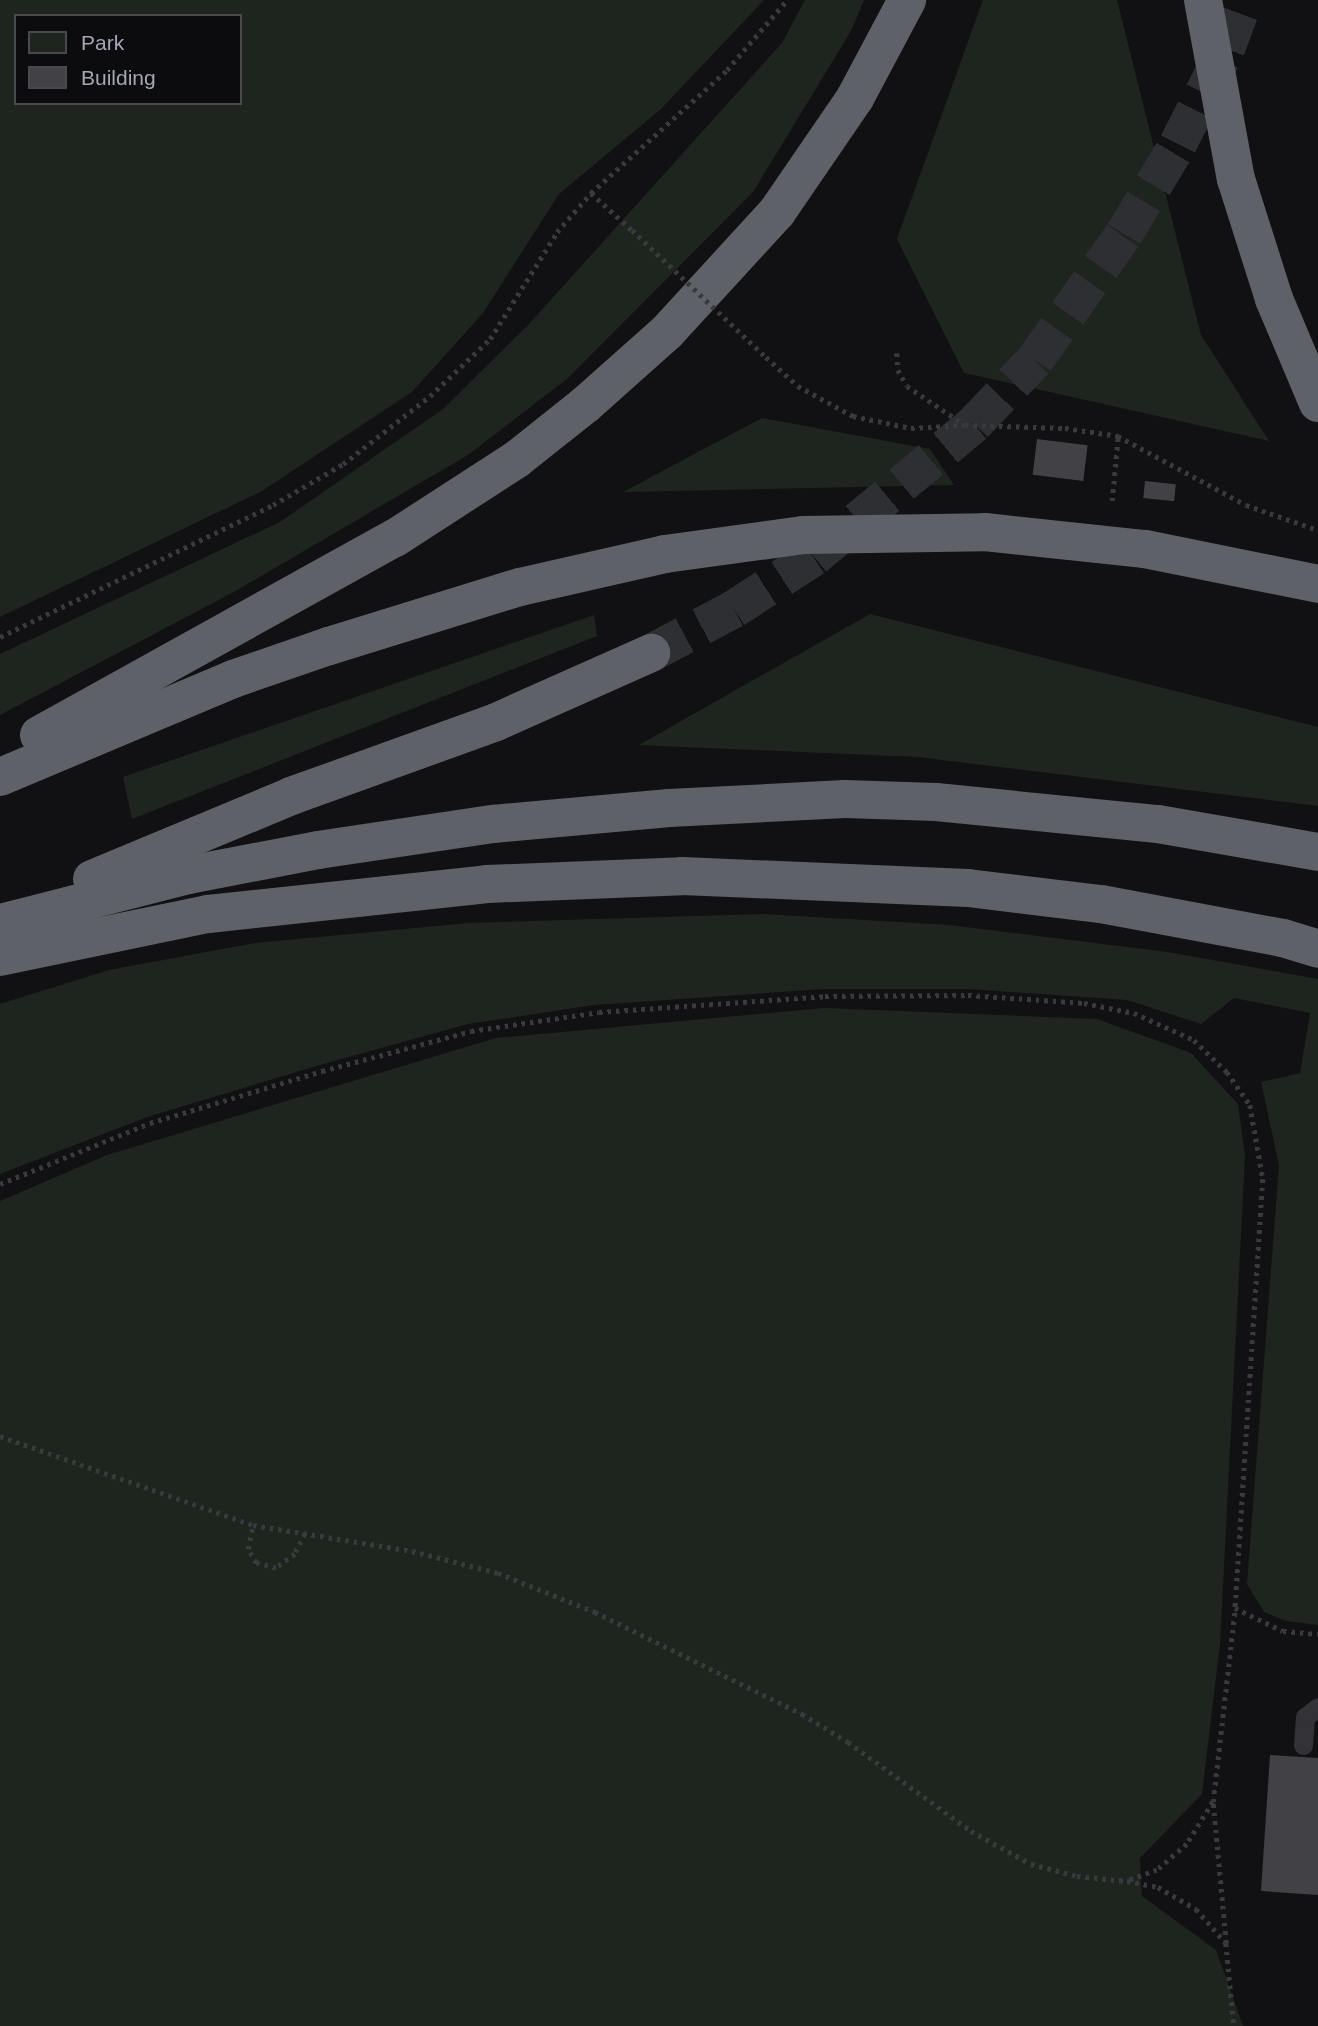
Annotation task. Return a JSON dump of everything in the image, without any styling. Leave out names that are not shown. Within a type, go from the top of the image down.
[{"type":"highway","points":[[0,757],[395,538],[517,459],[585,405],[677,322],[778,212],[855,98],[908,0]]},
{"type":"highway","points":[[1203,0],[1236,179],[1274,299],[1318,403]]},
{"type":"highway","points":[[0,777],[233,679],[328,646],[520,587],[665,554],[803,535],[985,532],[1145,549],[1318,583]]},
{"type":"highway","points":[[0,920],[291,796],[496,722],[651,653]]},
{"type":"highway","points":[[0,920],[188,875],[318,850],[493,824],[669,808],[845,799],[936,802],[1157,824],[1318,852]]},
{"type":"highway","points":[[0,957],[87,935],[208,914],[487,884],[682,876],[968,888],[1101,904],[1283,938],[1318,949]]},
{"type":"lane","points":[[1303,1745],[1306,1717],[1318,1707]]},
{"type":"path","points":[[0,637],[202,542],[342,464],[430,397],[490,339],[557,233],[591,193],[727,70],[787,0]]},
{"type":"path","points":[[591,193],[798,386],[853,416],[911,428],[965,425],[1065,428],[1118,436],[1246,505],[1318,530]]},
{"type":"path","points":[[897,353],[898,370],[907,386],[965,425]]},
{"type":"path","points":[[1112,501],[1118,436]]},
{"type":"path","points":[[0,1184],[150,1123],[322,1071],[471,1031],[599,1012],[825,996],[968,995],[1084,1003],[1134,1013],[1194,1040],[1227,1072],[1250,1105],[1263,1179],[1235,1608],[1213,1802],[1234,2026]]},
{"type":"path","points":[[0,1436],[253,1525],[412,1551],[498,1573],[595,1612],[802,1714],[848,1742],[971,1831],[1031,1864],[1077,1876],[1158,1887],[1196,1909],[1226,1943]]},
{"type":"path","points":[[253,1525],[248,1549],[256,1563],[276,1568],[295,1554],[305,1534]]},
{"type":"path","points":[[1235,1608],[1283,1631],[1318,1634]]},
{"type":"path","points":[[1127,1881],[1157,1870],[1187,1843],[1213,1802]]},
{"type":"green space","points":[[0,0],[764,0],[661,109],[559,194],[483,313],[412,392],[262,491],[0,617]]},
{"type":"green space","points":[[805,0],[864,0],[851,31],[753,192],[568,378],[468,455],[232,593],[0,715],[0,654],[280,522],[443,409],[530,323],[782,43]]},
{"type":"green space","points":[[983,0],[1117,0],[1201,335],[1269,441],[964,373],[897,239]]},
{"type":"green space","points":[[762,418],[930,449],[954,485],[623,492]]},
{"type":"green space","points":[[870,614],[1318,727],[1318,806],[918,757],[639,745]]},
{"type":"green space","points":[[594,615],[597,636],[132,819],[123,777]]},
{"type":"green space","points":[[763,914],[949,925],[1168,952],[1318,979],[1318,1625],[1286,1621],[1264,1612],[1247,1584],[1279,1165],[1261,1082],[1300,1073],[1310,1013],[1234,998],[1201,1024],[1127,1000],[968,989],[825,989],[594,1005],[468,1024],[320,1065],[147,1117],[0,1174],[0,1004],[109,970],[255,943],[468,923]]},
{"type":"green space","points":[[824,1008],[1097,1019],[1191,1053],[1238,1104],[1245,1156],[1220,1644],[1202,1794],[1140,1858],[1142,1896],[1216,1950],[1243,2026],[0,2026],[0,1201],[107,1155],[496,1038]]},
{"type":"building","points":[[1037,439],[1088,445],[1083,481],[1033,475]]},
{"type":"building","points":[[1145,481],[1176,484],[1174,501],[1143,498]]},
{"type":"building","points":[[1270,1755],[1318,1758],[1318,1895],[1261,1891]]},
{"type":"tunnel","points":[[651,653],[734,609],[814,557],[974,424],[1035,360],[1124,234],[1178,144],[1226,49],[1244,0]]}]
